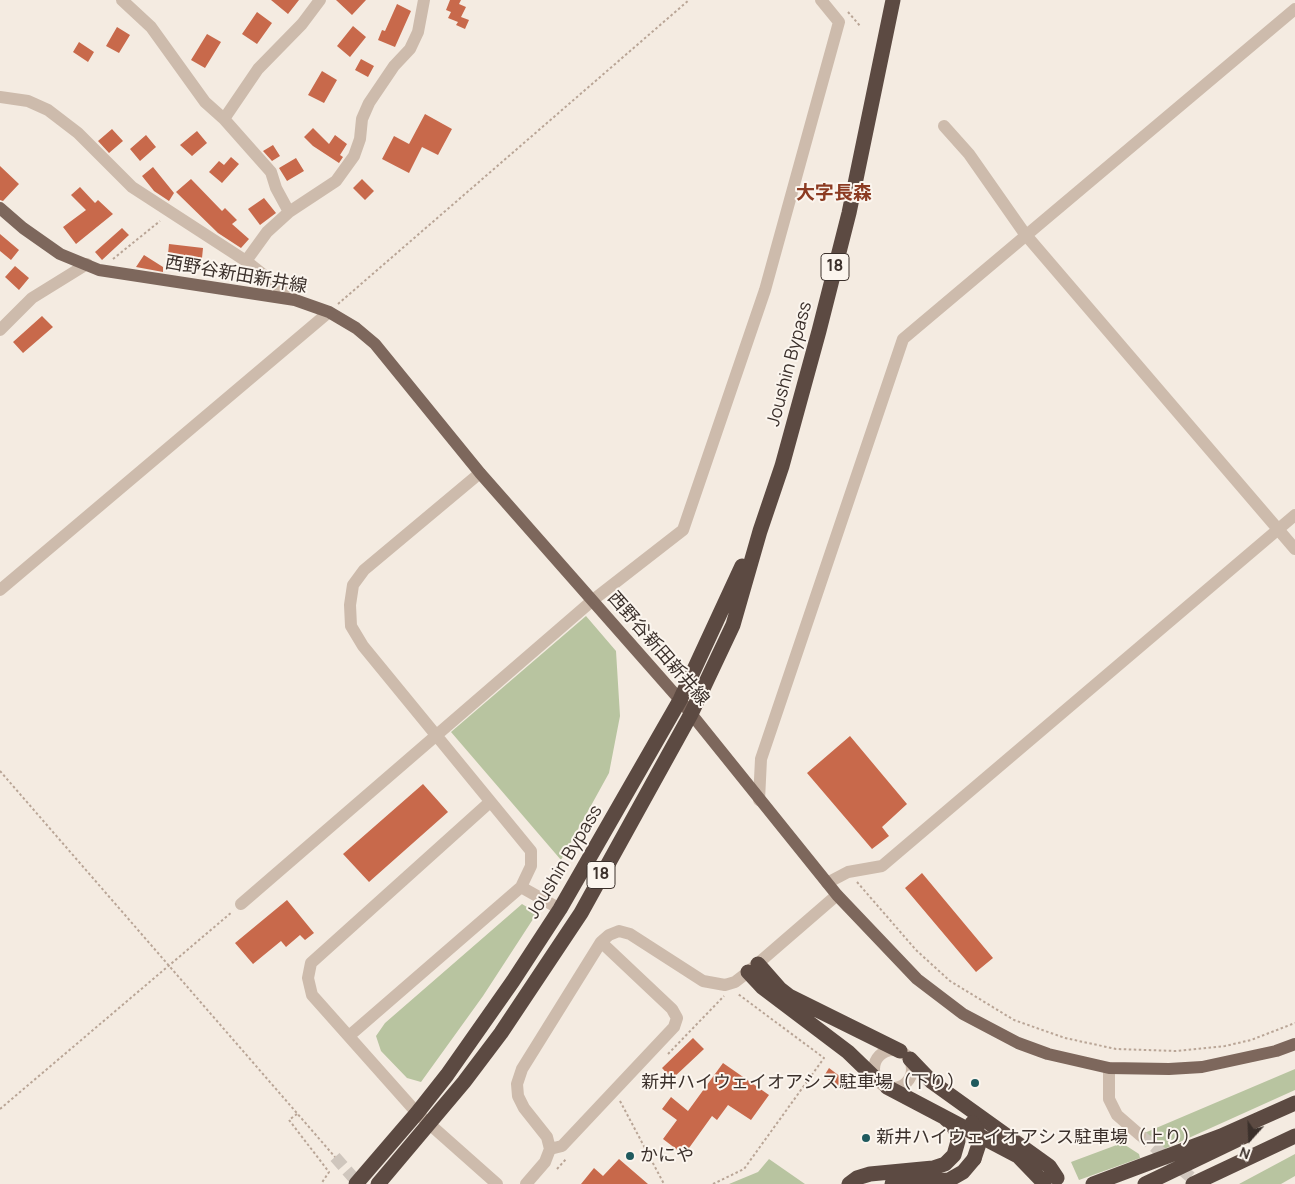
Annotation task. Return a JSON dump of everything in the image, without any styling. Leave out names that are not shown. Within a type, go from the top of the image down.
[{"type":"highway","name":"Joushin Bypass","points":[[378,1184],[429,1124],[501,1033],[581,913],[691,714],[733,625],[760,531],[782,466],[849,212],[893,0]]},
{"type":"highway","name":"Joushin Bypass","points":[[356,1184],[417,1113],[514,981],[560,909],[680,700],[721,609],[760,531]]},
{"type":"highway","points":[[753,968],[789,996],[905,1055],[977,1130],[979,1144],[974,1159],[963,1172],[948,1180],[892,1184]]},
{"type":"highway","points":[[753,968],[762,988],[848,1052],[882,1084],[1018,1156],[1050,1180]]},
{"type":"highway","points":[[932,1082],[1049,1166],[1050,1180]]},
{"type":"highway","points":[[1093,1184],[1221,1136],[1295,1103]]},
{"type":"highway","points":[[849,1184],[857,1178],[870,1174],[933,1168],[950,1160],[957,1148],[958,1133],[952,1124],[930,1109]]},
{"type":"highway","points":[[1145,1184],[1295,1113]]},
{"type":"highway","points":[[1193,1184],[1295,1138]]},
{"type":"highway","points":[[1213,1184],[1295,1138]]},
{"type":"main road","name":"西野谷新田新井線","points":[[0,208],[60,254],[99,270],[295,300],[329,312],[356,328],[374,344],[480,473],[680,700],[836,895],[917,979],[963,1014],[1018,1043],[1048,1054],[1109,1068],[1169,1070],[1202,1067],[1268,1053],[1295,1044]]},
{"type":"street","points":[[122,0],[152,27],[206,102],[224,119],[271,172],[276,188],[289,212]]},
{"type":"street","points":[[224,119],[258,69],[302,24],[320,0]]},
{"type":"street","points":[[246,261],[267,232],[289,212],[336,181],[354,156],[360,139],[362,119],[369,103],[394,66],[410,49],[418,32],[424,0]]},
{"type":"street","points":[[241,904],[593,600],[683,530],[764,290],[839,22],[821,0]]},
{"type":"street","points":[[759,800],[761,759],[903,339],[1025,234],[1295,8]]},
{"type":"street","points":[[0,97],[28,101],[48,110],[78,133],[132,187],[170,214],[246,261],[295,300]]},
{"type":"street","points":[[944,126],[969,154],[1025,234],[1295,549]]},
{"type":"street","points":[[0,330],[32,298],[87,264]]},
{"type":"street","points":[[0,590],[329,312]]},
{"type":"street","points":[[349,1036],[521,887],[530,866],[531,851],[363,646],[351,626],[350,605],[353,585],[364,570],[480,473]]},
{"type":"street","points":[[827,883],[848,872],[882,866],[1295,515]]},
{"type":"street","points":[[490,802],[311,962],[308,978],[312,995],[417,1113],[497,1184]]},
{"type":"street","points":[[521,887],[560,909]]},
{"type":"street","points":[[526,1184],[545,1162],[550,1150],[547,1137],[524,1108],[518,1096],[517,1084],[522,1069],[601,942],[609,935],[619,931],[630,934],[703,981],[725,985],[735,982],[753,968],[836,895]]},
{"type":"street","points":[[550,1150],[562,1146],[674,1027],[677,1018],[672,1009],[601,942]]},
{"type":"street","points":[[888,1050],[905,1055],[912,1072],[910,1078],[900,1087],[882,1084],[873,1068],[878,1057],[888,1050]]},
{"type":"street","points":[[1109,1068],[1109,1099],[1117,1115],[1140,1135]]},
{"type":"path","points":[[329,312],[689,0]]},
{"type":"path","points":[[844,7],[861,27]]},
{"type":"path","points":[[99,270],[170,214]]},
{"type":"path","points":[[0,771],[335,1158]]},
{"type":"path","points":[[848,872],[916,950],[950,981],[991,1008],[1038,1029],[1098,1046],[1176,1051],[1225,1046],[1251,1040],[1295,1024]]},
{"type":"path","points":[[0,1109],[241,904]]},
{"type":"path","points":[[713,1184],[744,1169],[824,1058],[725,985]]},
{"type":"path","points":[[620,1101],[664,1184]]},
{"type":"path","points":[[297,1114],[289,1120],[329,1172],[321,1184]]},
{"type":"green space","points":[[586,616],[616,651],[620,716],[609,773],[561,860],[451,732]]},
{"type":"green space","points":[[522,904],[537,913],[483,996],[421,1082],[407,1078],[381,1051],[376,1036],[385,1023]]},
{"type":"green space","points":[[1295,1069],[1295,1090],[1162,1150],[1142,1134]]},
{"type":"green space","points":[[1122,1143],[1139,1154],[1140,1158],[1079,1180],[1071,1162]]},
{"type":"green space","points":[[1295,1154],[1295,1176],[1281,1184],[1239,1184]]},
{"type":"green space","points":[[769,1159],[805,1184],[729,1184],[758,1172]]},
{"type":"building","points":[[271,0],[299,0],[288,14]]},
{"type":"building","points":[[336,0],[366,0],[352,15]]},
{"type":"building","points":[[450,0],[461,0],[459,4],[466,7],[461,17],[469,20],[465,29],[456,25],[458,22],[448,18],[451,12],[446,10]]},
{"type":"building","points":[[397,4],[411,11],[395,47],[378,40],[382,30],[385,31]]},
{"type":"building","points":[[257,12],[272,23],[257,44],[242,34]]},
{"type":"building","points":[[353,26],[366,37],[350,57],[337,46]]},
{"type":"building","points":[[117,27],[130,35],[119,53],[106,46]]},
{"type":"building","points":[[207,34],[221,42],[205,68],[191,60]]},
{"type":"building","points":[[79,42],[94,52],[88,62],[73,52]]},
{"type":"building","points":[[361,59],[374,66],[368,77],[355,70]]},
{"type":"building","points":[[322,71],[337,80],[324,103],[308,95]]},
{"type":"building","points":[[425,114],[452,129],[438,155],[422,147],[409,173],[382,159],[394,136],[409,144]]},
{"type":"building","points":[[313,128],[329,144],[335,135],[347,144],[340,155],[343,157],[339,163],[313,146],[304,137]]},
{"type":"building","points":[[112,129],[123,141],[109,153],[98,141]]},
{"type":"building","points":[[197,131],[207,143],[192,156],[180,145]]},
{"type":"building","points":[[146,135],[156,147],[140,161],[130,149]]},
{"type":"building","points":[[273,145],[280,156],[272,161],[263,151]]},
{"type":"building","points":[[231,157],[239,164],[222,183],[209,172],[219,161],[224,165]]},
{"type":"building","points":[[296,158],[304,171],[287,181],[279,168]]},
{"type":"building","points":[[0,166],[19,184],[3,201],[0,200]]},
{"type":"building","points":[[153,167],[174,193],[169,201],[154,191],[142,176]]},
{"type":"building","points":[[191,179],[222,211],[225,208],[237,220],[232,224],[249,239],[241,248],[218,233],[176,192]]},
{"type":"building","points":[[362,179],[374,191],[365,200],[353,188]]},
{"type":"building","points":[[80,187],[95,203],[98,200],[113,214],[76,244],[63,227],[86,210],[71,195]]},
{"type":"building","points":[[264,198],[276,213],[260,225],[248,209]]},
{"type":"building","points":[[122,228],[129,235],[102,260],[95,252]]},
{"type":"building","points":[[0,234],[19,250],[11,260],[0,251]]},
{"type":"building","points":[[169,244],[203,248],[201,268],[167,265]]},
{"type":"building","points":[[144,255],[163,267],[163,272],[136,267]]},
{"type":"building","points":[[15,266],[29,278],[19,290],[5,277]]},
{"type":"building","points":[[42,316],[53,327],[23,353],[13,342]]},
{"type":"building","points":[[850,736],[907,804],[882,827],[889,836],[872,849],[807,773]]},
{"type":"building","points":[[423,784],[448,812],[369,882],[343,854]]},
{"type":"building","points":[[922,873],[993,958],[976,972],[905,888]]},
{"type":"building","points":[[287,900],[314,933],[305,940],[300,935],[286,947],[281,941],[253,964],[235,943]]},
{"type":"building","points":[[693,1038],[704,1049],[672,1079],[662,1068]]},
{"type":"building","points":[[723,1063],[769,1095],[751,1120],[728,1105],[717,1120],[712,1116],[684,1155],[663,1139],[677,1120],[662,1109],[671,1097],[688,1111]]},
{"type":"building","points":[[829,1068],[850,1084],[844,1091],[824,1076]]},
{"type":"building","points":[[619,1159],[648,1184],[581,1184],[594,1168],[603,1176]]},
{"type":"tunnel","points":[[1140,1135],[1199,1184]]},
{"type":"tunnel","points":[[335,1157],[359,1184]]},
{"type":"place","name":"新井ハイウェイオアシス駐車場（下り）","points":[[975,1083]]},
{"type":"place","name":"新井ハイウェイオアシス駐車場（上り）","points":[[866,1138]]},
{"type":"place","name":"かにや","points":[[630,1156]]},
{"type":"district","name":"大字長森","points":[[834,194]]}]
